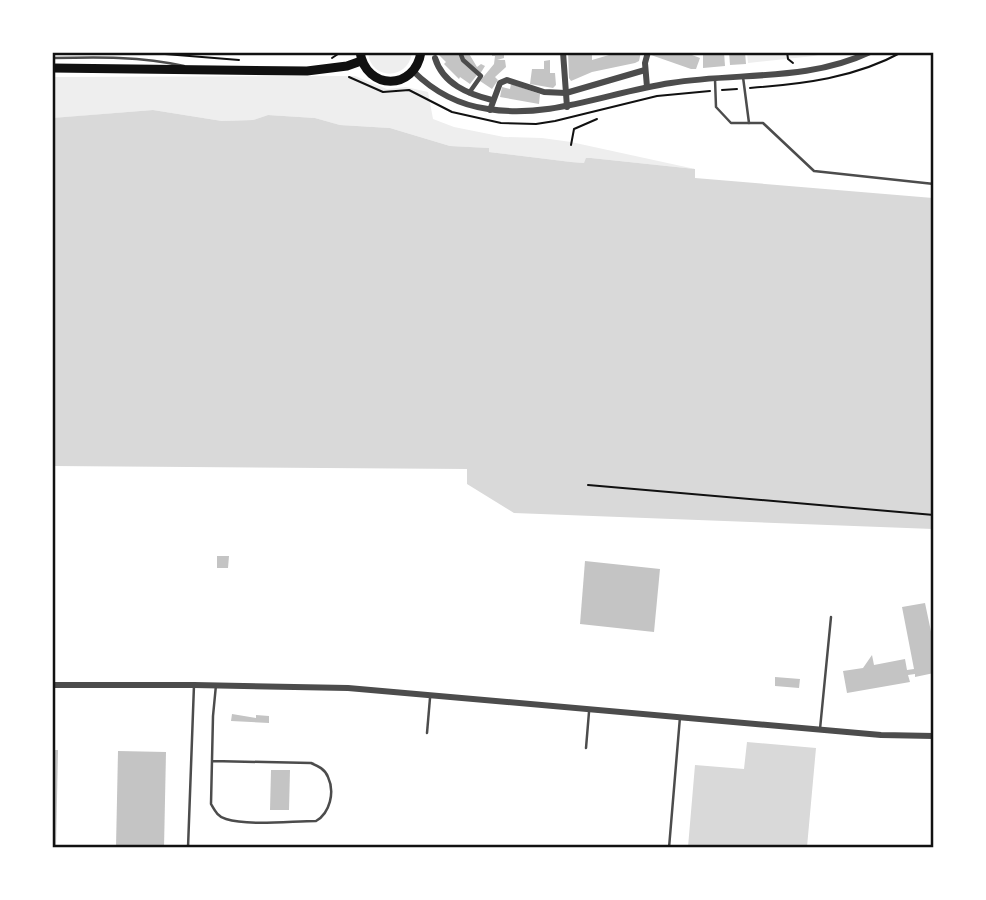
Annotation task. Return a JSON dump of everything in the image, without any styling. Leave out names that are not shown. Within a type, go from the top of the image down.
[{"type":"main road","points":[[52,68],[307,71],[347,66],[361,57],[371,75],[382,80],[399,80],[413,71],[421,52]]},
{"type":"street","points":[[460,52],[463,60],[481,76],[469,94]]},
{"type":"street","points":[[563,52],[567,107]]},
{"type":"street","points":[[647,87],[645,70],[648,52]]},
{"type":"street","points":[[413,71],[447,97],[490,110],[543,111],[673,82],[818,70],[870,52]]},
{"type":"street","points":[[435,58],[442,73],[469,94],[492,100]]},
{"type":"street","points":[[490,110],[500,83],[507,80],[544,92],[566,93],[645,70]]},
{"type":"street","points":[[52,685],[348,688],[895,736],[933,736]]},
{"type":"lane","points":[[52,58],[160,60],[198,69]]},
{"type":"lane","points":[[743,77],[749,123]]},
{"type":"lane","points":[[715,79],[716,107],[731,123],[763,123],[814,171],[933,184]]},
{"type":"lane","points":[[820,729],[831,617]]},
{"type":"lane","points":[[188,848],[194,685]]},
{"type":"lane","points":[[212,761],[311,763],[322,768],[329,777],[329,807],[324,816],[316,821],[226,819],[216,814],[211,804],[212,761],[216,685]]},
{"type":"lane","points":[[427,733],[430,694]]},
{"type":"lane","points":[[586,748],[589,709]]},
{"type":"lane","points":[[668,848],[681,717]]},
{"type":"path","points":[[880,64],[902,52]]},
{"type":"path","points":[[326,60],[340,53]]},
{"type":"path","points":[[165,54],[242,60]]},
{"type":"path","points":[[571,145],[574,130],[597,119]]},
{"type":"path","points":[[588,485],[933,515]]},
{"type":"shaded area","points":[[368,52],[412,53],[404,68],[390,74],[376,69]]},
{"type":"shaded area","points":[[747,53],[827,53],[748,63]]},
{"type":"shaded area","points":[[355,76],[387,89],[406,87],[428,92],[433,119],[454,127],[504,137],[571,142],[695,169],[591,158],[584,163],[571,162],[489,152],[489,148],[450,146],[390,128],[340,125],[315,118],[268,115],[253,120],[222,121],[153,110],[53,118],[52,77]]},
{"type":"shaded area","points":[[153,110],[222,121],[253,120],[268,115],[315,118],[340,125],[390,128],[450,146],[489,148],[489,152],[571,162],[584,163],[586,158],[591,158],[695,169],[695,178],[933,198],[933,529],[514,513],[467,484],[467,469],[53,466],[52,118]]},
{"type":"shaded area","points":[[747,742],[816,748],[807,847],[688,847],[695,765],[744,769]]},
{"type":"building","points":[[443,52],[459,52],[462,61],[477,75],[470,84],[460,77],[459,79],[444,64],[446,62],[439,55]]},
{"type":"building","points":[[462,52],[468,52],[477,67],[481,64],[485,66],[480,74],[464,59]]},
{"type":"building","points":[[492,52],[504,52],[504,58],[497,60],[505,60],[506,67],[495,77],[498,80],[492,89],[480,81],[494,64],[495,56],[492,56]]},
{"type":"building","points":[[568,52],[592,52],[592,60],[609,55],[608,52],[641,52],[639,61],[635,63],[592,72],[571,81]]},
{"type":"building","points":[[652,52],[684,52],[700,58],[696,69],[691,69],[651,55]]},
{"type":"building","points":[[703,52],[724,52],[725,66],[703,68]]},
{"type":"building","points":[[729,52],[745,52],[746,64],[730,65]]},
{"type":"building","points":[[550,60],[550,73],[555,73],[556,85],[553,88],[530,84],[532,69],[544,69],[544,61]]},
{"type":"building","points":[[511,84],[540,94],[539,104],[500,97],[502,87],[510,89]]},
{"type":"building","points":[[217,556],[229,556],[228,568],[217,568]]},
{"type":"building","points":[[585,561],[660,569],[654,632],[580,624]]},
{"type":"building","points":[[925,603],[934,646],[934,673],[915,677],[915,674],[908,675],[910,682],[847,693],[843,671],[863,668],[872,655],[874,665],[905,659],[907,670],[914,669],[902,607]]},
{"type":"building","points":[[775,677],[800,679],[799,688],[775,686]]},
{"type":"building","points":[[232,714],[256,718],[256,715],[269,716],[269,723],[231,721]]},
{"type":"building","points":[[52,750],[58,750],[56,848],[52,848]]},
{"type":"building","points":[[118,751],[166,752],[164,848],[116,848]]},
{"type":"building","points":[[271,770],[290,770],[289,810],[270,810]]}]
